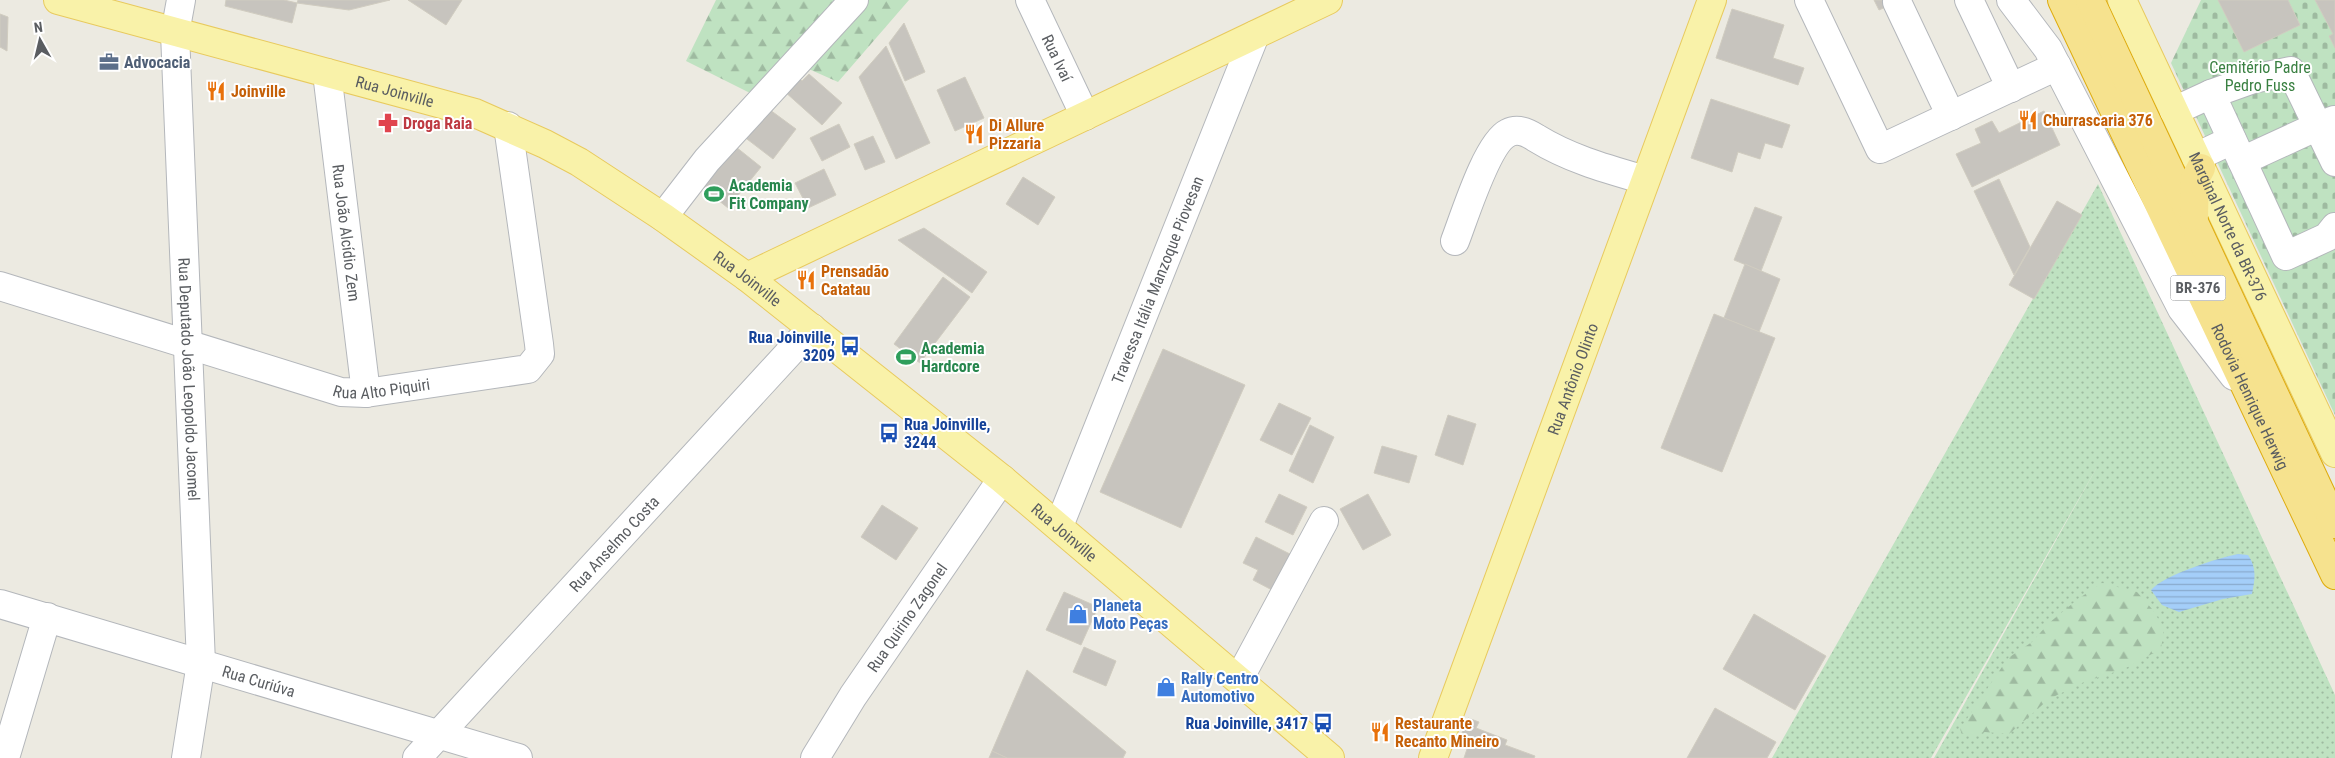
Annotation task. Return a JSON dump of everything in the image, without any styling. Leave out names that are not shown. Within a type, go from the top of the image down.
[{"type":"highway","name":"Rodovia Henrique Herwig","points":[[2062,0],[2335,576]]},
{"type":"highway","name":"Rodovia Henrique Herwig","points":[[2090,0],[2335,524]]},
{"type":"highway","points":[[2194,223],[2195,179],[2198,162]]},
{"type":"main road","name":"Rua Joinville","points":[[58,0],[175,33],[438,102],[508,126],[579,162],[664,217],[747,277],[812,328],[1059,526],[1330,758]]},
{"type":"main road","points":[[747,277],[1328,0]]},
{"type":"main road","name":"Rua Antônio Olinto","points":[[1433,758],[1712,0]]},
{"type":"main road","name":"Marginal Norte da BR-376","points":[[2122,0],[2335,453]]},
{"type":"street","name":"Rua Deputado João Leopoldo Jacomel","points":[[181,0],[175,33],[201,664],[186,758]]},
{"type":"street","points":[[664,217],[707,160],[854,0]]},
{"type":"street","name":"Rua Ivaí","points":[[1030,0],[1085,116]]},
{"type":"street","points":[[1809,0],[1880,149],[2057,66]]},
{"type":"street","points":[[1969,0],[2011,88]]},
{"type":"street","points":[[1998,60],[2012,1]]},
{"type":"street","points":[[2012,1],[2031,24],[2057,66],[2182,309],[2249,395]]},
{"type":"street","points":[[1898,2],[1951,116]]},
{"type":"street","name":"Travessa Itália Manzoque Piovesan","points":[[1059,526],[1255,35]]},
{"type":"street","points":[[2174,112],[2217,92],[2253,79],[2291,71],[2326,123],[2335,162]]},
{"type":"street","name":"Rua João Alcídio Zem","points":[[327,73],[366,393]]},
{"type":"street","points":[[2217,92],[2237,150],[2286,256],[2327,237],[2335,227]]},
{"type":"street","points":[[2198,162],[2326,123]]},
{"type":"street","name":"Rua Alto Piquiri","points":[[0,286],[328,390],[366,393],[528,370],[540,354],[508,126]]},
{"type":"street","points":[[1455,241],[1491,153],[1500,138],[1509,132],[1518,130],[1530,134],[1556,150],[1579,160],[1645,180]]},
{"type":"street","name":"Rua Anselmo Costa","points":[[417,758],[812,328]]},
{"type":"street","name":"Rua Quirino Zagonel","points":[[815,758],[854,696],[1002,480]]},
{"type":"street","points":[[1239,679],[1324,521]]},
{"type":"street","name":"Rua Curiúva","points":[[0,604],[518,758]]},
{"type":"street","points":[[5,758],[47,618]]},
{"type":"green space","points":[[716,0],[909,0],[838,82],[793,62],[760,98],[686,61]]},
{"type":"green space","name":"Cemitério Padre Pedro Fuss","points":[[2201,0],[2335,0],[2335,415],[2171,63]]},
{"type":"green space","points":[[2098,184],[2335,695],[2335,758],[1934,758],[2101,460],[1931,758],[1772,758]]},
{"type":"green space","points":[[2102,583],[2137,592],[2152,609],[2164,628],[2161,649],[2124,669],[2084,682],[2049,699],[2009,734],[1985,732],[1963,737],[1960,729],[2008,658],[2032,642],[2049,623],[2078,599]]},
{"type":"water","points":[[2238,554],[2248,555],[2253,565],[2252,594],[2223,599],[2179,612],[2162,605],[2151,590],[2179,573],[2205,563]]},
{"type":"building","points":[[226,0],[284,0],[297,3],[292,23],[225,6]]},
{"type":"building","points":[[298,0],[390,0],[349,10],[297,3]]},
{"type":"building","points":[[408,0],[462,0],[446,25]]},
{"type":"building","points":[[1874,0],[1901,0],[1879,10]]},
{"type":"building","points":[[2218,0],[2288,0],[2300,25],[2244,52]]},
{"type":"building","points":[[2315,0],[2335,0],[2335,48],[2329,36],[2333,34]]},
{"type":"building","points":[[1732,9],[1784,25],[1773,58],[1804,68],[1798,85],[1716,58]]},
{"type":"building","points":[[0,14],[8,17],[7,51],[0,47]]},
{"type":"building","points":[[904,23],[925,72],[905,81],[889,43]]},
{"type":"building","points":[[886,46],[930,143],[896,159],[859,77]]},
{"type":"building","points":[[809,74],[842,103],[822,125],[784,91],[797,76],[802,81]]},
{"type":"building","points":[[965,77],[984,118],[955,131],[937,90]]},
{"type":"building","points":[[1711,99],[1790,125],[1782,148],[1765,143],[1760,159],[1738,152],[1732,172],[1691,158]]},
{"type":"building","points":[[766,107],[796,129],[773,159],[743,136]]},
{"type":"building","points":[[2044,111],[2060,145],[1972,187],[1956,154],[1981,143],[1975,129],[1992,121],[1999,133]]},
{"type":"building","points":[[839,124],[850,147],[822,161],[810,138]]},
{"type":"building","points":[[873,136],[885,162],[865,170],[854,144]]},
{"type":"building","points":[[731,143],[761,167],[728,208],[697,183]]},
{"type":"building","points":[[824,169],[836,195],[808,208],[795,183]]},
{"type":"building","points":[[1023,177],[1055,197],[1038,225],[1006,204]]},
{"type":"building","points":[[1999,179],[2030,247],[2014,275],[1974,191]]},
{"type":"building","points":[[2057,201],[2082,215],[2034,299],[2009,285]]},
{"type":"building","points":[[1755,207],[1782,217],[1761,271],[1734,260]]},
{"type":"building","points":[[924,228],[987,272],[972,293],[898,240]]},
{"type":"building","points":[[1745,264],[1780,279],[1759,332],[1724,318]]},
{"type":"building","points":[[943,277],[970,297],[920,363],[894,344]]},
{"type":"building","points":[[1714,314],[1775,338],[1722,472],[1661,448]]},
{"type":"building","points":[[1163,349],[1245,385],[1181,528],[1100,492]]},
{"type":"building","points":[[1279,403],[1311,418],[1292,455],[1260,440]]},
{"type":"building","points":[[1448,415],[1476,424],[1463,465],[1435,455]]},
{"type":"building","points":[[1310,425],[1334,437],[1313,483],[1289,471]]},
{"type":"building","points":[[1382,446],[1417,456],[1409,483],[1374,473]]},
{"type":"building","points":[[1279,494],[1307,507],[1293,535],[1265,522]]},
{"type":"building","points":[[1368,494],[1391,535],[1363,550],[1340,509]]},
{"type":"building","points":[[882,505],[918,528],[896,560],[861,537]]},
{"type":"building","points":[[1256,537],[1290,554],[1272,590],[1253,580],[1258,570],[1243,563]]},
{"type":"building","points":[[1064,592],[1098,607],[1081,645],[1046,630]]},
{"type":"building","points":[[1754,614],[1826,656],[1795,710],[1723,669]]},
{"type":"building","points":[[1084,647],[1116,661],[1106,686],[1073,672]]},
{"type":"building","points":[[1027,670],[1126,752],[1123,758],[1007,758],[992,751]]},
{"type":"building","points":[[1715,708],[1776,742],[1767,758],[1687,758]]},
{"type":"building","points":[[1468,718],[1479,722],[1476,728],[1507,740],[1505,745],[1535,756],[1534,758],[1464,758],[1471,737],[1462,733]]},
{"type":"building","points":[[992,751],[1007,758],[989,758]]},
{"type":"place","name":"Advocacia","points":[[109,62]]},
{"type":"place","name":"Joinville","points":[[216,91]]},
{"type":"place","name":"Churrascaria 376","points":[[2028,120]]},
{"type":"place","name":"Droga Raia","points":[[388,123]]},
{"type":"place","name":"Di Allure Pizzaria","points":[[974,134]]},
{"type":"place","name":"Academia Fit Company","points":[[714,194]]},
{"type":"place","name":"Prensadão Catatau","points":[[806,280]]},
{"type":"place","name":"Rua Joinville, 3209","points":[[850,346]]},
{"type":"place","name":"Academia Hardcore","points":[[906,357]]},
{"type":"place","name":"Rua Joinville, 3244","points":[[889,433]]},
{"type":"place","name":"Planeta Moto Peças","points":[[1078,614]]},
{"type":"place","name":"Rally Centro Automotivo","points":[[1166,687]]},
{"type":"place","name":"Rua Joinville, 3417","points":[[1323,723]]},
{"type":"place","name":"Restaurante Recanto Mineiro","points":[[1380,732]]}]
